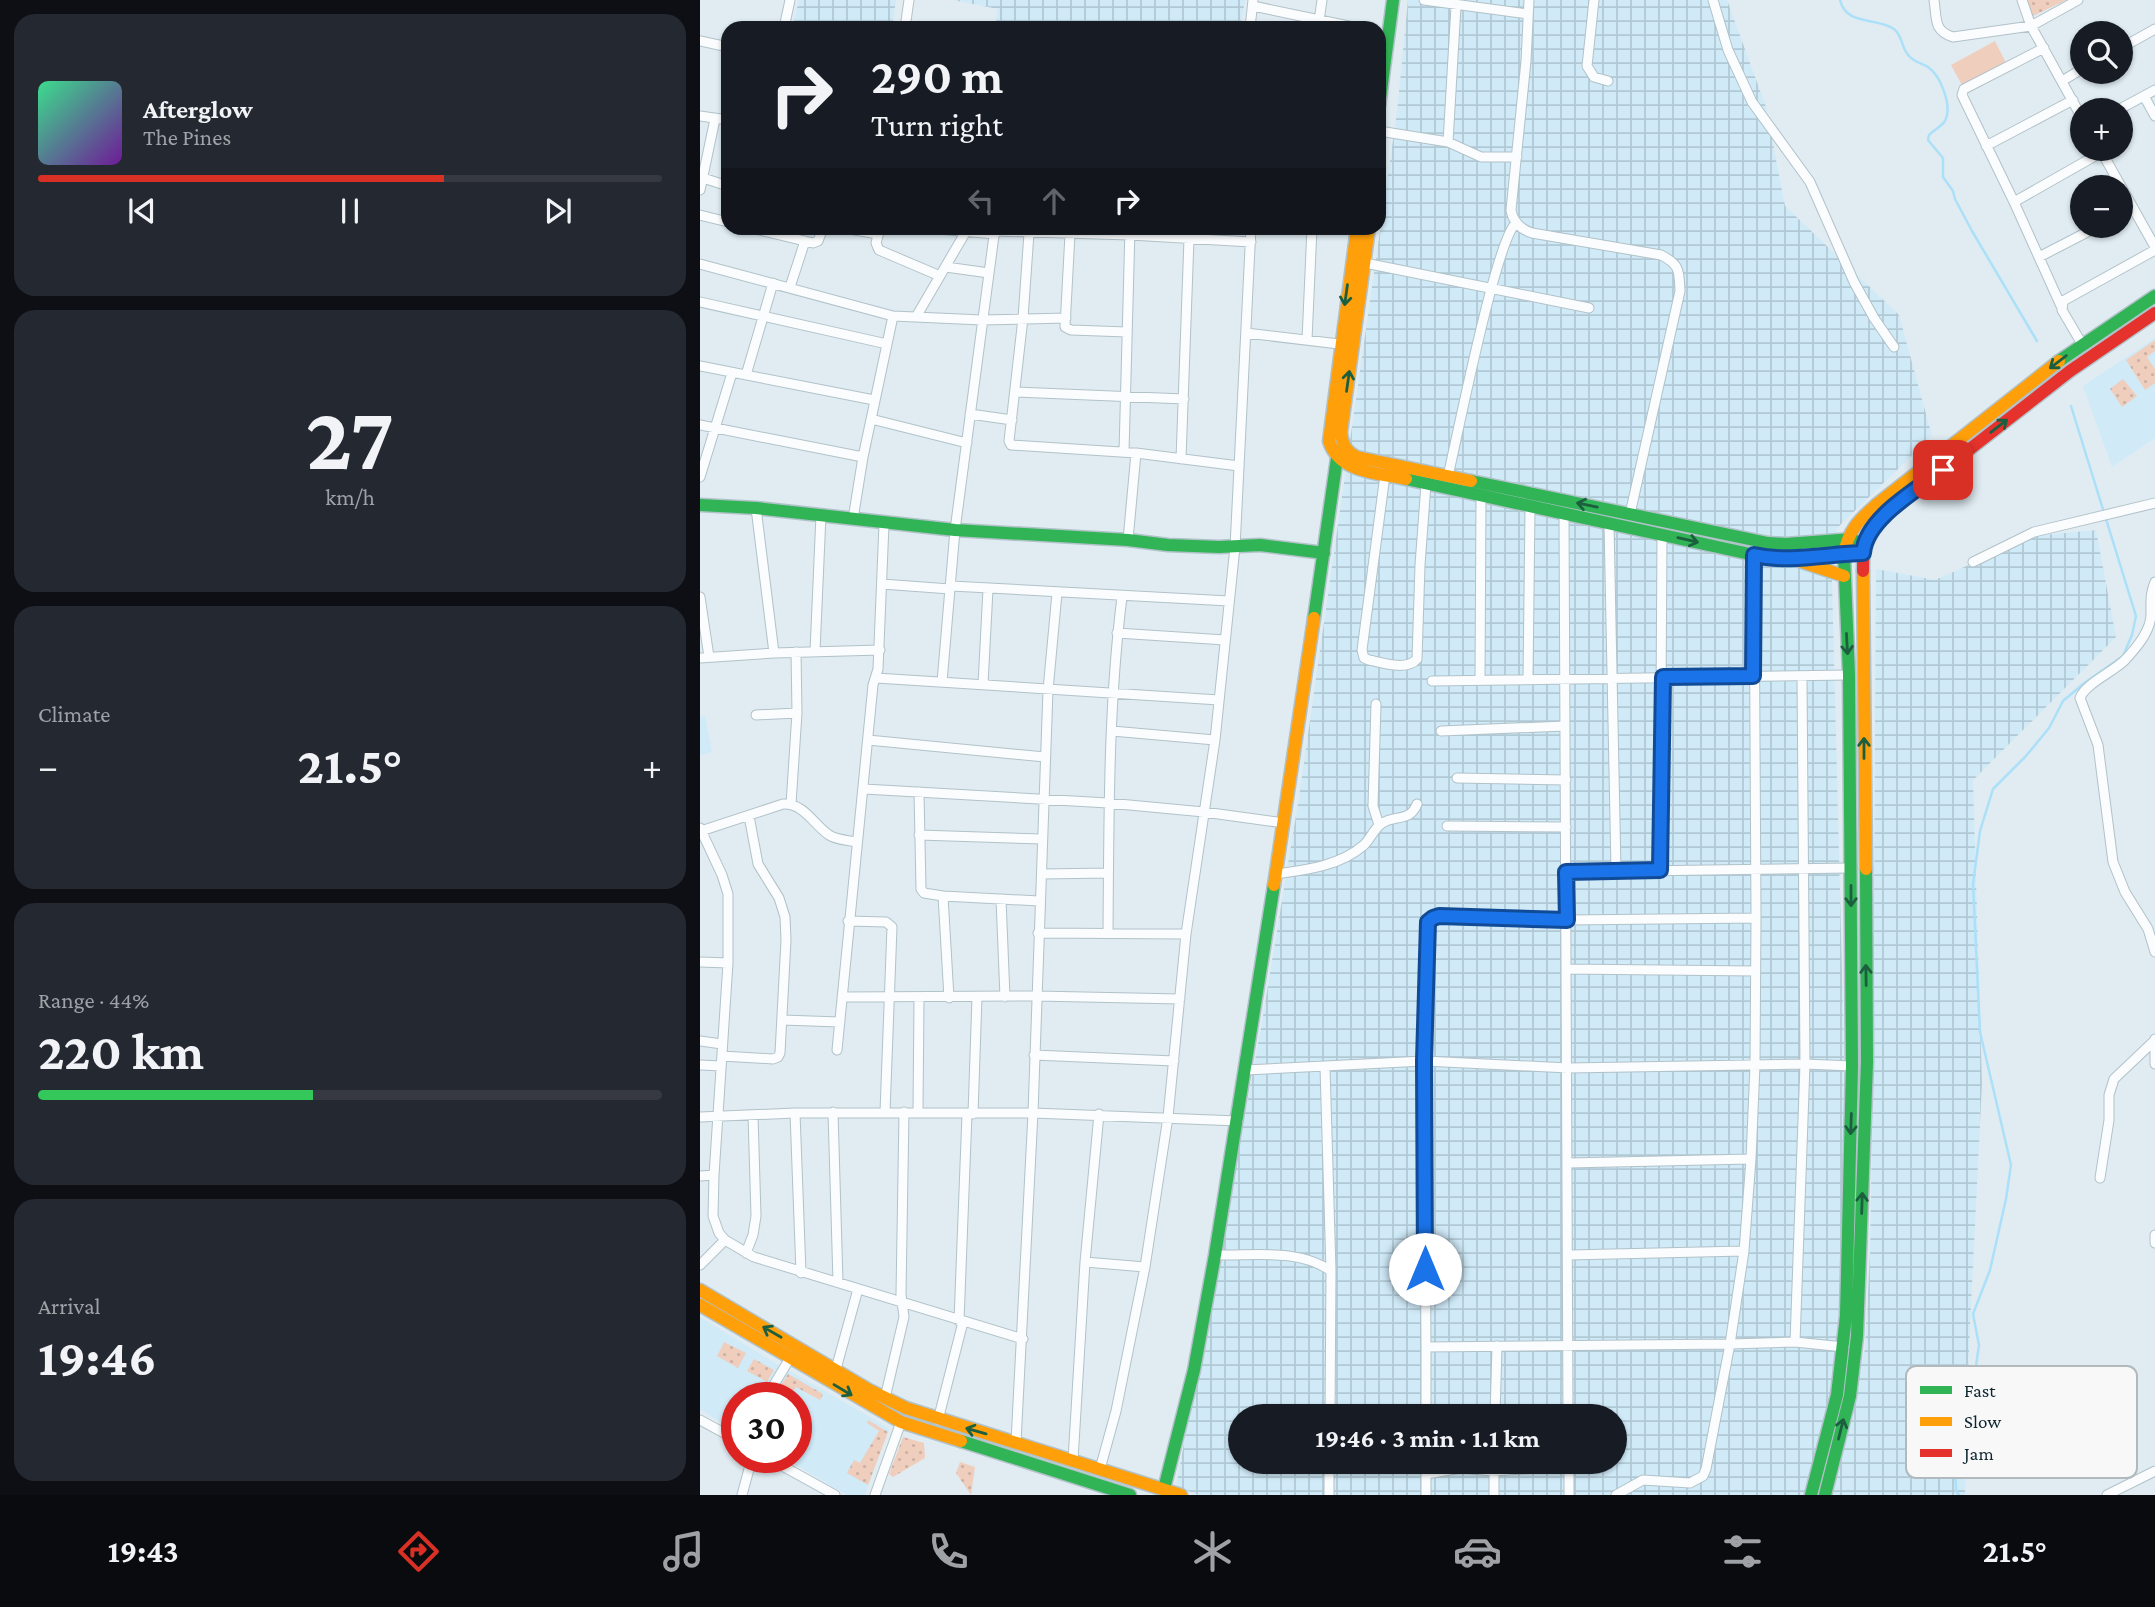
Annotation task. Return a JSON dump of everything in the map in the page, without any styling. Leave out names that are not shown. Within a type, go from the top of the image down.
[{"type":"main road","points":[[1386,26],[1393,0]]},
{"type":"main road","points":[[1356,235],[1328,436],[1330,446],[1341,453],[1768,543],[1795,544],[1847,538],[1864,547]]},
{"type":"main road","points":[[1164,1489],[1194,1370],[1238,1121],[1341,453],[1341,432],[1368,235]]},
{"type":"main road","points":[[1811,1495],[1837,1395],[1844,1347],[1852,1066],[1849,675],[1844,576],[1847,538],[1854,525],[1876,505],[2082,344],[2155,296]]},
{"type":"main road","points":[[1825,1495],[1850,1396],[1857,1336],[1867,1062],[1864,547],[1880,519],[2070,371],[2155,313]]},
{"type":"main road","points":[[1341,453],[1351,467],[1754,555],[1793,559],[1844,553],[1864,547]]},
{"type":"main road","points":[[700,505],[756,508],[955,530],[1128,540],[1168,545],[1260,545],[1324,552]]},
{"type":"main road","points":[[1793,559],[1795,544]]},
{"type":"main road","points":[[1793,559],[1844,576]]},
{"type":"main road","points":[[700,1290],[885,1398],[938,1420],[1181,1495]]},
{"type":"main road","points":[[700,1305],[901,1422],[1044,1466],[1092,1489],[1130,1495]]},
{"type":"main road","points":[[1044,1466],[1047,1453]]},
{"type":"street","points":[[786,21],[790,0]]},
{"type":"street","points":[[906,21],[909,0]]},
{"type":"street","points":[[1319,21],[1322,0]]},
{"type":"street","points":[[1423,0],[1528,14]]},
{"type":"street","points":[[1529,0],[1511,210],[1516,223],[1532,233],[1661,255],[1674,262],[1680,273],[1681,291],[1630,514]]},
{"type":"street","points":[[1594,0],[1587,66],[1594,77],[1608,81]]},
{"type":"street","points":[[1713,0],[1728,50],[1752,102],[1810,182],[1854,282],[1894,347]]},
{"type":"street","points":[[1934,0],[1938,28],[1942,34],[1953,37],[2032,26],[2078,0]]},
{"type":"street","points":[[2022,0],[2032,26],[2072,98]]},
{"type":"street","points":[[1251,21],[1253,3],[1310,21]]},
{"type":"street","points":[[1448,142],[1456,6]]},
{"type":"street","points":[[2133,41],[2155,29]]},
{"type":"street","points":[[700,41],[721,46]]},
{"type":"street","points":[[2044,47],[1964,89],[1962,95],[2061,306],[2082,344]]},
{"type":"street","points":[[2062,81],[2070,76]]},
{"type":"street","points":[[2133,102],[2155,90]]},
{"type":"street","points":[[2144,96],[2155,116]]},
{"type":"street","points":[[1986,146],[2070,102]]},
{"type":"street","points":[[700,116],[721,119]]},
{"type":"street","points":[[700,190],[715,119]]},
{"type":"street","points":[[1386,132],[1448,142],[1481,157],[1517,157]]},
{"type":"street","points":[[2014,202],[2083,161]]},
{"type":"street","points":[[703,178],[721,184]]},
{"type":"street","points":[[2061,306],[2063,301],[2155,248],[2133,208]]},
{"type":"street","points":[[700,215],[721,220]]},
{"type":"street","points":[[1448,476],[1491,289],[1508,234],[1516,223]]},
{"type":"street","points":[[778,235],[813,243],[818,241],[820,235]]},
{"type":"street","points":[[878,235],[876,243],[879,250],[940,276]]},
{"type":"street","points":[[916,317],[964,235]]},
{"type":"street","points":[[942,682],[955,530],[994,235]]},
{"type":"street","points":[[1030,235],[1009,441],[1014,446],[1136,453],[1238,466]]},
{"type":"street","points":[[1070,235],[1065,327],[1069,330],[1127,332]]},
{"type":"street","points":[[1124,452],[1130,235]]},
{"type":"street","points":[[1160,235],[1251,242]]},
{"type":"street","points":[[1100,1468],[1116,1411],[1145,1267],[1168,1117],[1186,934],[1215,740],[1235,547],[1251,235]]},
{"type":"street","points":[[1307,340],[1312,235]]},
{"type":"street","points":[[2039,257],[2076,238]]},
{"type":"street","points":[[1181,459],[1189,239]]},
{"type":"street","points":[[790,286],[805,242]]},
{"type":"street","points":[[1365,263],[1589,308]]},
{"type":"street","points":[[700,264],[790,286],[893,316],[982,320],[1066,318]]},
{"type":"street","points":[[946,267],[989,273]]},
{"type":"street","points":[[746,375],[773,283]]},
{"type":"street","points":[[700,302],[887,344]]},
{"type":"street","points":[[853,519],[874,400],[893,316]]},
{"type":"street","points":[[1246,332],[1339,344]]},
{"type":"street","points":[[700,366],[874,400]]},
{"type":"street","points":[[700,477],[732,373]]},
{"type":"street","points":[[1015,392],[1184,400]]},
{"type":"street","points":[[970,414],[1012,420]]},
{"type":"street","points":[[871,419],[967,443]]},
{"type":"street","points":[[700,425],[863,457]]},
{"type":"street","points":[[1128,540],[1136,453]]},
{"type":"street","points":[[1385,475],[1362,650],[1363,656],[1369,660],[1407,666],[1417,659],[1426,484]]},
{"type":"street","points":[[1480,680],[1481,496]]},
{"type":"street","points":[[1973,562],[2034,532],[2155,503]]},
{"type":"street","points":[[1528,680],[1530,506]]},
{"type":"street","points":[[756,508],[774,653]]},
{"type":"street","points":[[1564,514],[1568,1404]]},
{"type":"street","points":[[815,651],[821,515]]},
{"type":"street","points":[[1609,523],[1616,871]]},
{"type":"street","points":[[837,1050],[856,842],[864,789],[873,685],[880,650],[884,524]]},
{"type":"street","points":[[1660,870],[1662,534]]},
{"type":"street","points":[[1616,1495],[1643,1480],[1690,1483],[1703,1476],[1730,1344],[1744,1251],[1755,1065],[1754,555]]},
{"type":"street","points":[[2155,582],[2148,629],[2115,669],[2086,688],[2080,698],[2098,745],[2113,862],[2125,892],[2148,929],[2155,952]]},
{"type":"street","points":[[881,584],[1229,601]]},
{"type":"street","points":[[982,684],[988,589]]},
{"type":"street","points":[[1016,1442],[1033,1113],[1048,690],[1057,593]]},
{"type":"street","points":[[700,597],[705,658],[880,650]]},
{"type":"street","points":[[1108,933],[1108,803],[1117,633],[1122,597]]},
{"type":"street","points":[[2150,605],[2155,618]]},
{"type":"street","points":[[1117,633],[1225,640]]},
{"type":"street","points":[[791,804],[797,713],[796,652]]},
{"type":"street","points":[[1432,681],[1849,675]]},
{"type":"street","points":[[1795,1342],[1805,1064],[1802,677]]},
{"type":"street","points":[[876,678],[1219,700]]},
{"type":"street","points":[[1376,704],[1373,806],[1380,825]]},
{"type":"street","points":[[756,715],[797,713]]},
{"type":"street","points":[[1441,731],[1565,726]]},
{"type":"street","points":[[1112,731],[1215,740]]},
{"type":"street","points":[[869,740],[1045,757]]},
{"type":"street","points":[[1457,778],[1566,780]]},
{"type":"street","points":[[864,789],[1108,803],[1284,822]]},
{"type":"street","points":[[919,792],[921,889],[926,895],[1040,901]]},
{"type":"street","points":[[856,842],[830,836],[807,813],[791,804],[783,804],[702,835],[728,894],[728,963],[713,1175],[713,1216],[719,1233],[725,1240],[746,1253],[802,1273],[1023,1339]]},
{"type":"street","points":[[1276,873],[1313,868],[1346,857],[1366,843],[1380,825],[1387,820],[1407,817],[1417,804]]},
{"type":"street","points":[[700,1065],[722,1061],[776,1059],[780,1055],[785,917],[779,898],[758,864],[749,816]]},
{"type":"street","points":[[1447,826],[1566,827]]},
{"type":"street","points":[[919,835],[1042,839]]},
{"type":"street","points":[[1566,872],[1851,868]]},
{"type":"street","points":[[1042,874],[1108,873]]},
{"type":"street","points":[[943,896],[949,998]]},
{"type":"street","points":[[1001,899],[1005,997]]},
{"type":"street","points":[[1426,1404],[1424,1061],[1427,926],[1430,920],[1439,916],[1567,920],[1756,918]]},
{"type":"street","points":[[848,921],[886,922],[891,925],[885,1112]]},
{"type":"street","points":[[1038,933],[1186,934]]},
{"type":"street","points":[[700,962],[728,963]]},
{"type":"street","points":[[1566,969],[1755,971]]},
{"type":"street","points":[[842,997],[1037,996],[1180,999]]},
{"type":"street","points":[[918,1112],[919,998]]},
{"type":"street","points":[[938,1420],[961,1321],[977,998]]},
{"type":"street","points":[[782,1020],[839,1022]]},
{"type":"street","points":[[2155,1039],[2155,1064]]},
{"type":"street","points":[[2100,1178],[2109,1120],[2109,1095],[2114,1079],[2155,1039]]},
{"type":"street","points":[[700,1041],[722,1044]]},
{"type":"street","points":[[1034,1055],[1174,1061]]},
{"type":"street","points":[[1245,1070],[1424,1061],[1567,1068],[1805,1064],[1852,1066]]},
{"type":"street","points":[[1325,1067],[1331,1271],[1330,1404]]},
{"type":"street","points":[[832,1112],[838,1282]]},
{"type":"street","points":[[885,1398],[904,1317],[904,1112]]},
{"type":"street","points":[[700,1117],[918,1112],[1099,1114],[1238,1121]]},
{"type":"street","points":[[795,1113],[802,1273]]},
{"type":"street","points":[[1073,1460],[1085,1262],[1099,1114]]},
{"type":"street","points":[[746,1253],[756,1216],[753,1115]]},
{"type":"street","points":[[1568,1163],[1751,1159]]},
{"type":"street","points":[[700,1176],[713,1175]]},
{"type":"street","points":[[2155,1235],[2155,1243]]},
{"type":"street","points":[[700,1265],[725,1240]]},
{"type":"street","points":[[1569,1255],[1744,1251]]},
{"type":"street","points":[[1215,1255],[1295,1256],[1315,1261],[1331,1271]]},
{"type":"street","points":[[1085,1262],[1145,1267]]},
{"type":"street","points":[[835,1369],[858,1289]]},
{"type":"street","points":[[1426,1347],[1795,1342],[1844,1347]]},
{"type":"street","points":[[1495,1404],[1497,1346]]},
{"type":"street","points":[[776,1382],[790,1358]]},
{"type":"street","points":[[700,1420],[721,1431]]},
{"type":"street","points":[[875,1495],[901,1422]]},
{"type":"street","points":[[2107,1495],[2155,1471]]},
{"type":"street","points":[[742,1495],[748,1473]]},
{"type":"street","points":[[795,1473],[835,1495]]},
{"type":"street","points":[[1329,1474],[1329,1495]]},
{"type":"street","points":[[1426,1474],[1426,1495]]},
{"type":"street","points":[[1494,1474],[1494,1495]]},
{"type":"street","points":[[1569,1474],[1569,1495]]},
{"type":"street","points":[[2117,1490],[2128,1495]]},
{"type":"shaded area","points":[[799,0],[896,0],[893,21],[794,21]]},
{"type":"shaded area","points":[[953,0],[1245,0],[1241,21],[996,21],[998,9]]},
{"type":"shaded area","points":[[1408,0],[1727,0],[1766,107],[1785,206],[1899,315],[1932,436],[1837,528],[1832,580],[1844,1049],[1841,1361],[1804,1495],[1198,1495],[1176,1486],[1262,1022],[1299,797],[1379,235],[1386,235],[1386,189]]},
{"type":"shaded area","points":[[2027,0],[2066,0],[2031,17]]},
{"type":"shaded area","points":[[1995,41],[2006,63],[1963,87],[1951,65]]},
{"type":"shaded area","points":[[2155,338],[2155,438],[2112,467],[2083,386]]},
{"type":"shaded area","points":[[2155,340],[2155,351],[2147,357],[2155,369],[2155,383],[2145,390],[2126,360]]},
{"type":"shaded area","points":[[2123,379],[2137,396],[2122,407],[2110,389]]},
{"type":"shaded area","points":[[2096,530],[2116,637],[1973,780],[1982,1083],[1968,1366],[1906,1366],[1906,1478],[1965,1478],[1965,1495],[1829,1495],[1865,1349],[1870,1253],[1876,569],[1935,580],[2034,536]]},
{"type":"shaded area","points":[[705,716],[712,752],[700,755],[700,717]]},
{"type":"shaded area","points":[[700,1317],[780,1366],[769,1382],[721,1382],[721,1422],[700,1409]]},
{"type":"shaded area","points":[[724,1342],[746,1353],[738,1368],[717,1356]]},
{"type":"shaded area","points":[[754,1359],[774,1370],[767,1382],[747,1371]]},
{"type":"shaded area","points":[[788,1370],[809,1382],[781,1382]]},
{"type":"shaded area","points":[[788,1374],[802,1382],[783,1382]]},
{"type":"shaded area","points":[[812,1384],[889,1428],[865,1495],[847,1495],[810,1473],[812,1473]]},
{"type":"shaded area","points":[[812,1388],[823,1394],[820,1400],[812,1396]]},
{"type":"shaded area","points":[[868,1420],[888,1432],[868,1485],[847,1473],[854,1460],[860,1463],[879,1431],[867,1423]]},
{"type":"shaded area","points":[[903,1437],[924,1443],[925,1458],[893,1477],[889,1474]]},
{"type":"shaded area","points":[[960,1462],[975,1467],[971,1495],[956,1473]]},
{"type":"waterway","points":[[1840,0],[1849,14],[1894,29],[1909,56],[1928,67],[1937,77],[1944,91],[1947,115],[1944,123],[1929,135],[1928,140],[1943,158],[1943,177],[1953,191],[1972,231],[2037,341]]},
{"type":"waterway","points":[[1976,1366],[1979,1345],[1973,1314],[1990,1270],[2011,1165],[1980,1032],[1973,884],[1980,831],[1993,789],[2049,728],[2063,701],[2123,656],[2136,616],[2071,406]]},
{"type":"waterway","points":[[1955,1478],[1956,1491],[1959,1495]]},
{"type":"traffic: fast","points":[[1386,53],[1393,0]]},
{"type":"traffic: fast","points":[[2059,361],[2155,296]]},
{"type":"traffic: fast","points":[[1314,618],[1337,458],[1342,451]]},
{"type":"traffic: fast","points":[[1406,479],[1759,556],[1793,559],[1851,553]]},
{"type":"traffic: fast","points":[[1471,481],[1768,543],[1853,539]]},
{"type":"traffic: fast","points":[[700,505],[756,508],[955,530],[1128,540],[1168,545],[1260,545],[1324,553]]},
{"type":"traffic: fast","points":[[1811,1495],[1837,1395],[1846,1316],[1852,1066],[1849,675],[1844,554]]},
{"type":"traffic: fast","points":[[1825,1495],[1850,1396],[1857,1336],[1867,1062],[1866,869]]},
{"type":"traffic: fast","points":[[1164,1489],[1194,1370],[1215,1255],[1274,885]]},
{"type":"traffic: fast","points":[[961,1441],[1130,1495]]},
{"type":"traffic: slow","points":[[1356,235],[1329,441],[1334,452],[1350,466],[1406,479]]},
{"type":"traffic: slow","points":[[1368,235],[1341,432],[1344,444],[1347,450],[1357,457],[1471,481]]},
{"type":"traffic: slow","points":[[1844,554],[1855,526],[1876,505],[2059,361]]},
{"type":"traffic: slow","points":[[1796,560],[1844,576]]},
{"type":"traffic: slow","points":[[1863,571],[1866,869]]},
{"type":"traffic: slow","points":[[1274,885],[1314,618]]},
{"type":"traffic: slow","points":[[700,1290],[869,1390],[906,1408],[1181,1495]]},
{"type":"traffic: slow","points":[[700,1305],[901,1422],[961,1441]]},
{"type":"traffic: jam","points":[[1863,571],[1865,543],[1880,519],[2070,371],[2155,313]]},
{"type":"route","points":[[1425,1269],[1424,1061],[1428,922],[1436,916],[1567,920],[1566,872],[1660,870],[1663,677],[1753,676],[1754,555],[1793,559],[1863,553],[1865,540],[1875,524],[1943,470]]}]
